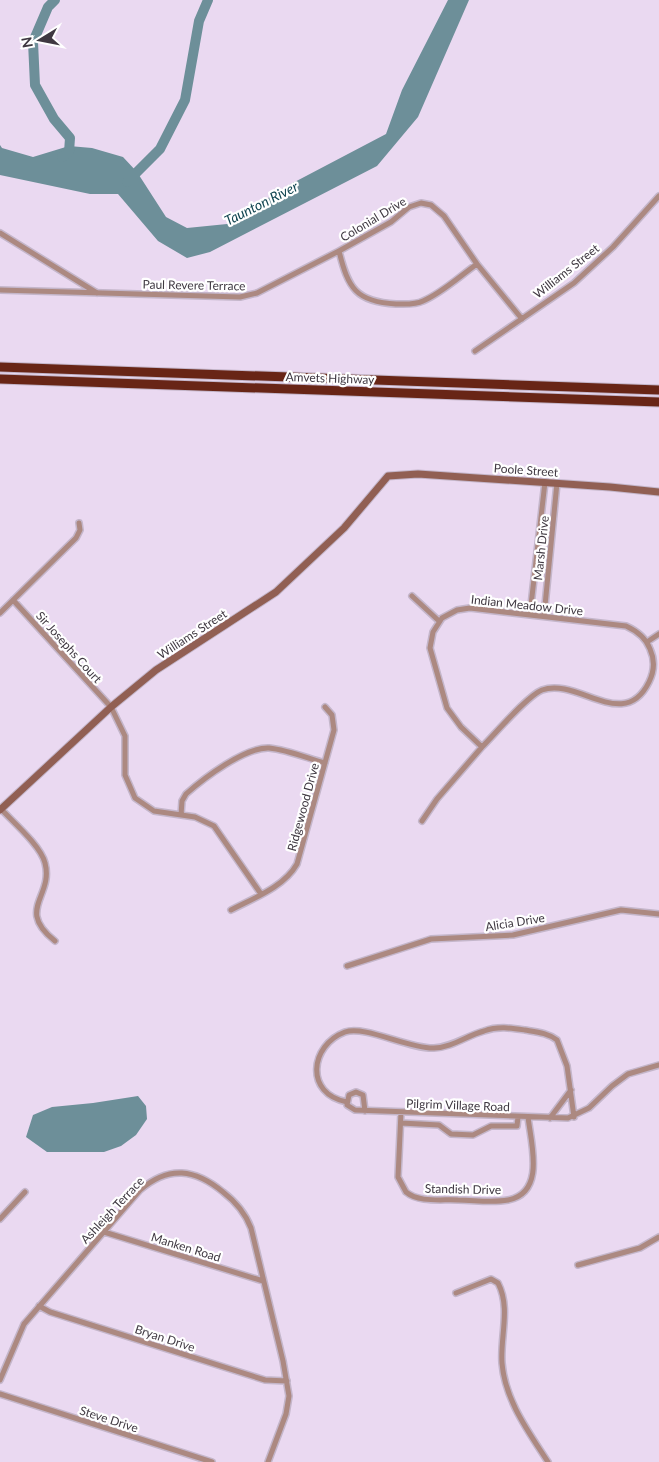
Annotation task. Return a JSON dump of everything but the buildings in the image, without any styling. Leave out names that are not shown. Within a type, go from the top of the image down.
[{"type":"highway","name":"Amvets Highway","points":[[0,367],[659,390]]},
{"type":"highway","name":"Amvets Highway","points":[[0,379],[659,402]]},
{"type":"street","name":"Williams Street","points":[[476,351],[565,290],[599,261],[659,196]]},
{"type":"street","name":"Colonial Drive","points":[[477,264],[424,301],[400,304],[382,303],[366,300],[354,289],[347,276],[339,251],[391,222],[409,207],[424,203],[436,208],[444,216],[477,264],[522,319]]},
{"type":"street","name":"Paul Revere Terrace","points":[[0,233],[97,293]]},
{"type":"street","name":"Paul Revere Terrace","points":[[0,290],[230,298],[247,296],[339,251]]},
{"type":"street","name":"Poole Street","points":[[392,475],[409,474],[545,482],[659,492]]},
{"type":"street","name":"Williams Street","points":[[0,809],[111,707],[156,670],[276,592],[344,528],[379,485],[392,475]]},
{"type":"street","name":"Marsh Drive","points":[[530,614],[545,482]]},
{"type":"street","name":"Marsh Drive","points":[[544,616],[557,483]]},
{"type":"street","points":[[0,612],[76,538],[80,530],[79,523]]},
{"type":"street","points":[[412,596],[439,622],[432,636],[430,648],[446,704],[453,716],[482,747]]},
{"type":"street","name":"Sir Josephs Court","points":[[13,600],[111,707],[125,736],[126,776],[132,793],[150,809],[162,814],[195,817],[214,826],[261,894]]},
{"type":"street","name":"Indian Meadow Drive","points":[[439,622],[449,613],[466,608],[530,614],[622,625],[636,631],[647,642]]},
{"type":"street","points":[[422,821],[437,799],[482,747],[528,701],[545,689],[567,689],[611,704],[634,699],[646,688],[652,673],[653,657],[647,642],[659,634]]},
{"type":"street","name":"Ridgewood Drive","points":[[231,910],[286,878],[297,864],[335,726],[332,715],[325,707]]},
{"type":"street","points":[[181,815],[182,801],[186,794],[253,750],[277,750],[325,763]]},
{"type":"street","points":[[0,809],[39,852],[45,862],[45,881],[37,904],[37,920],[44,932],[55,941]]},
{"type":"street","name":"Alicia Drive","points":[[347,966],[431,939],[513,935],[621,910],[659,914]]},
{"type":"street","name":"Pilgrim Village Road","points":[[494,1028],[543,1033],[553,1037],[560,1045],[571,1090],[574,1117],[518,1117],[352,1110],[346,1102],[334,1099],[325,1093],[319,1082],[318,1063],[322,1051],[341,1034],[353,1031],[430,1048],[449,1046],[494,1028]]},
{"type":"street","points":[[574,1117],[589,1108],[622,1078],[634,1071],[659,1064]]},
{"type":"street","points":[[550,1118],[571,1090]]},
{"type":"street","points":[[346,1102],[351,1093],[358,1092],[364,1098],[365,1111]]},
{"type":"street","name":"Standish Drive","points":[[401,1112],[398,1177],[402,1188],[410,1196],[420,1198],[503,1201],[521,1194],[533,1173],[534,1162],[528,1117]]},
{"type":"street","points":[[401,1123],[439,1125],[445,1127],[451,1134],[473,1135],[490,1126],[517,1126],[518,1117]]},
{"type":"street","name":"Ashleigh Terrace","points":[[0,1380],[19,1331],[140,1190],[154,1179],[179,1172],[196,1175],[214,1184],[243,1211],[251,1228],[289,1396],[286,1414],[268,1462]]},
{"type":"street","points":[[0,1219],[25,1192]]},
{"type":"street","name":"Manken Road","points":[[104,1232],[263,1281]]},
{"type":"street","points":[[578,1266],[640,1248],[659,1237]]},
{"type":"street","points":[[456,1293],[484,1281],[491,1280],[498,1283],[503,1297],[504,1328],[501,1353],[506,1386],[515,1409],[548,1462]]},
{"type":"street","name":"Bryan Drive","points":[[39,1306],[265,1380],[287,1381]]},
{"type":"street","name":"Steve Drive","points":[[0,1394],[212,1462]]},
{"type":"water","name":"Taunton River","points":[[448,0],[469,0],[418,117],[377,166],[210,252],[187,258],[158,241],[118,194],[90,194],[0,175],[0,145],[2,148],[33,157],[69,146],[92,148],[123,157],[137,172],[166,217],[187,228],[227,224],[287,186],[386,134],[402,90]]},
{"type":"water","points":[[138,1096],[146,1106],[147,1119],[136,1135],[121,1146],[104,1152],[47,1152],[26,1137],[33,1115],[52,1107]]},
{"type":"waterway","points":[[55,0],[48,7],[33,42],[35,85],[54,119],[70,138],[69,152],[62,157]]},
{"type":"waterway","points":[[127,182],[160,149],[185,100],[199,21],[208,0]]}]
